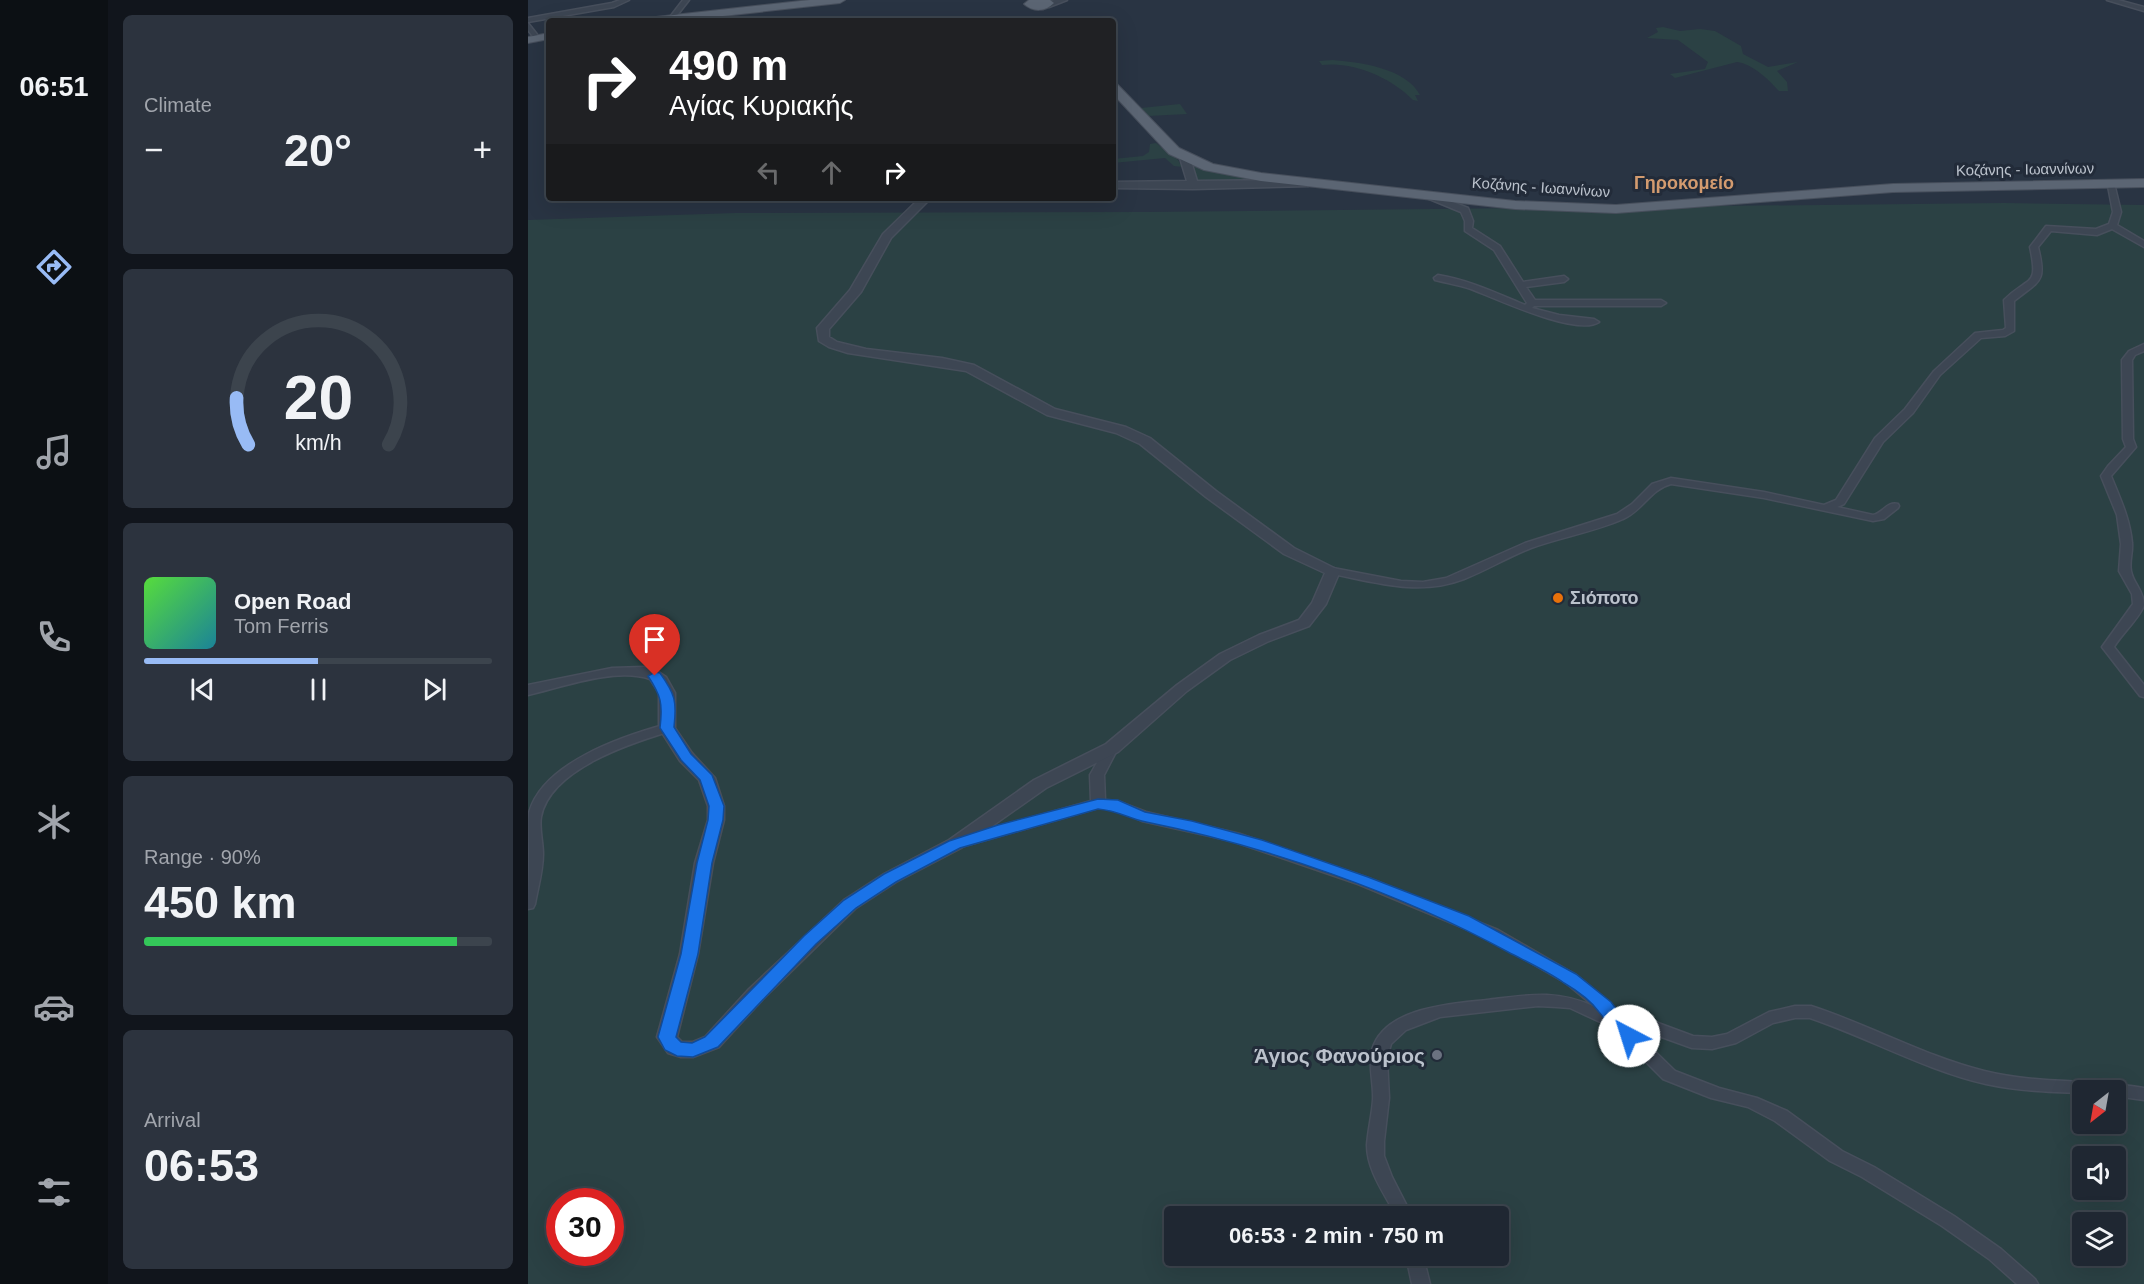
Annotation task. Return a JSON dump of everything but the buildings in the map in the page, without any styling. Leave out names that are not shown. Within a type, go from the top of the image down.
[{"type":"main road","points":[[666,18],[840,0]]},
{"type":"main road","points":[[530,33],[546,36]]},
{"type":"main road","name":"Κοζάνης - Ιωαννίνων","points":[[1116,90],[1167,144],[1185,158],[1224,171],[1536,207],[1616,209],[1883,189],[2144,183]]},
{"type":"street","points":[[593,0],[598,7]]},
{"type":"street","points":[[528,20],[626,0]]},
{"type":"street","points":[[673,17],[686,0]]},
{"type":"street","points":[[1041,5],[1063,0]]},
{"type":"street","points":[[2110,0],[2144,9]]},
{"type":"street","points":[[1185,158],[1193,186]]},
{"type":"street","points":[[1116,184],[1193,186],[1316,183]]},
{"type":"street","points":[[2110,183],[2117,212],[2114,226]]},
{"type":"street","points":[[1426,195],[1464,210],[1469,221],[1468,229],[1497,248],[1530,305],[1538,313],[1560,319],[1594,322]]},
{"type":"street","points":[[923,201],[887,236],[855,292],[823,328],[821,333],[827,342],[855,350],[970,368],[1051,412],[1132,434],[1145,441],[1211,494],[1289,551],[1333,571],[1410,585],[1449,582],[1475,572],[1516,550],[1612,520],[1635,510],[1650,490],[1660,483],[1671,481],[1764,495],[1873,518],[1880,517],[1894,506]]},
{"type":"street","points":[[2114,226],[2122,233],[2144,244]]},
{"type":"street","points":[[1826,508],[1840,502],[1879,440],[1909,411],[1937,373],[1964,346],[1978,335],[2005,333],[2011,330],[2009,300],[2037,278],[2039,269],[2034,247],[2046,230],[2049,228],[2097,232],[2114,226]]},
{"type":"street","points":[[1438,278],[1470,285],[1530,305],[1661,303]]},
{"type":"street","points":[[1519,285],[1564,279]]},
{"type":"street","points":[[2144,347],[2132,353],[2127,360],[2128,439],[2132,447],[2126,457],[2110,467],[2106,476],[2122,515],[2127,544],[2125,571],[2138,594],[2139,604],[2108,647],[2144,693]]},
{"type":"street","points":[[955,844],[1040,784],[1112,747],[1182,688],[1225,657],[1264,638],[1304,623],[1319,604],[1333,571]]},
{"type":"street","points":[[528,690],[610,672],[643,672],[655,676],[667,694],[669,710],[667,728],[686,757],[707,778],[716,806],[716,820],[704,863],[689,954],[667,1037],[671,1045],[677,1049],[693,1050],[712,1042],[764,986],[850,904],[890,878],[955,844],[1098,804],[1118,805],[1142,816],[1201,828],[1256,844],[1373,885],[1463,920],[1570,978],[1605,1006],[1616,1023],[1669,1075],[1705,1090],[1751,1102],[1781,1116],[1836,1156],[1868,1172],[1941,1216],[1995,1254],[2029,1284]]},
{"type":"street","points":[[528,904],[536,858],[534,816],[547,790],[561,777],[621,743],[667,728]]},
{"type":"street","points":[[1098,804],[1097,775],[1112,747]]},
{"type":"street","points":[[1399,1206],[1376,1155],[1382,1084],[1378,1057],[1385,1039],[1402,1026],[1426,1014],[1464,1007],[1538,1000],[1572,1003],[1616,1023],[1658,1029],[1692,1042],[1712,1043],[1731,1039],[1775,1016],[1811,1012],[1940,1063],[1984,1077],[2030,1084],[2111,1089],[2144,1094]]},
{"type":"street","points":[[1417,1266],[1421,1284]]},
{"type":"green space","points":[[1663,27],[1680,31],[1700,29],[1715,31],[1741,46],[1743,54],[1768,67],[1798,62],[1777,71],[1787,82],[1788,91],[1779,91],[1755,69],[1737,62],[1675,78],[1670,74],[1705,69],[1708,62],[1678,40],[1647,38],[1658,32],[1656,28]]},
{"type":"green space","points":[[1332,60],[1381,68],[1404,78],[1420,95],[1415,95],[1418,101],[1413,100],[1383,78],[1371,73],[1334,64],[1322,65],[1319,61]]},
{"type":"green space","points":[[1180,104],[1187,114],[1148,116],[1141,108]]},
{"type":"green space","points":[[1156,143],[1178,160],[1182,167],[1174,166],[1165,158],[1116,163],[1116,159],[1143,156],[1149,152],[1150,144]]},
{"type":"green space","points":[[1192,166],[1227,175],[1261,180],[1231,184],[1197,184]]},
{"type":"green space","points":[[2004,203],[2144,205],[2144,1284],[528,1284],[528,220],[735,213],[1148,212]]},
{"type":"place","name":"Σιόποτο","points":[[1558,598]]},
{"type":"place","name":"Άγιος Φανούριος","points":[[1437,1055]]},
{"type":"district","name":"Γηροκομείο","points":[[1684,183]]},
{"type":"route","points":[[655,676],[662,683],[667,694],[669,710],[667,728],[686,757],[707,778],[715,796],[716,806],[716,820],[704,863],[689,954],[667,1037],[671,1045],[677,1049],[693,1050],[712,1042],[810,940],[869,890],[955,844],[1098,804],[1118,805],[1142,816],[1173,821],[1256,844],[1404,896],[1463,920],[1493,934],[1570,978],[1605,1006],[1616,1023],[1629,1036]]}]
